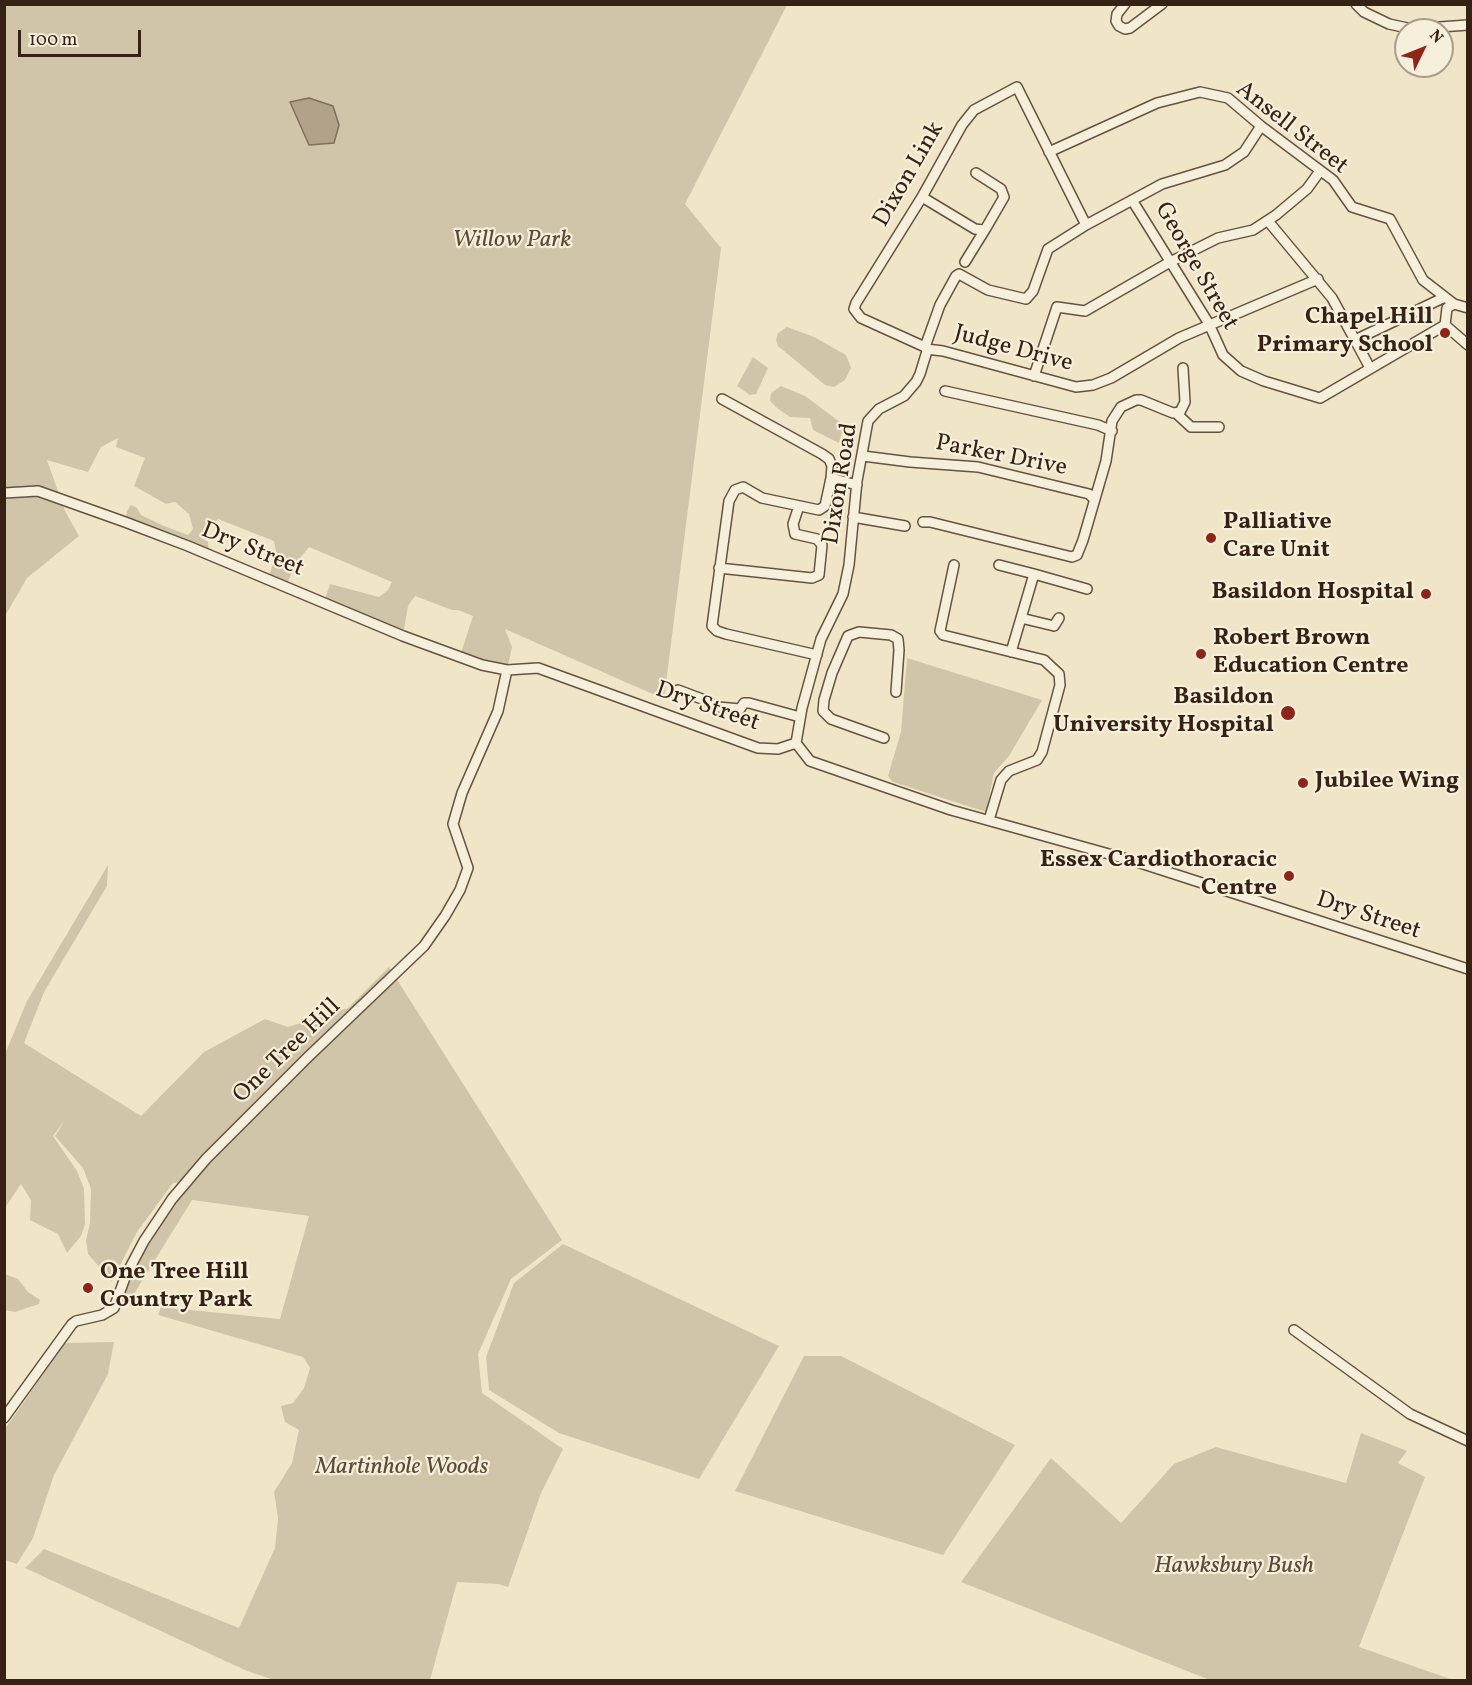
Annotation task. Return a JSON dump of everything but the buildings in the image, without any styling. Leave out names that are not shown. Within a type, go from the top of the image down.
[{"type":"street","points":[[1125,4],[1117,14],[1116,21],[1125,29],[1130,28],[1162,4]]},
{"type":"street","points":[[1356,4],[1364,12],[1389,24],[1412,29],[1467,25]]},
{"type":"street","name":"Dixon Link","points":[[925,348],[861,318],[854,309],[968,117],[982,105],[1017,87],[1086,225]]},
{"type":"street","name":"Ansell Street","points":[[1049,152],[1157,103],[1200,92],[1228,98],[1333,180],[1352,207],[1390,219],[1423,280],[1454,304],[1467,308]]},
{"type":"street","name":"Dixon Road","points":[[796,743],[800,717],[821,639],[843,594],[868,421],[879,409],[911,390],[920,374],[925,348],[940,305],[958,274],[988,290],[1026,299],[1033,291],[1048,249],[1086,225],[1162,184],[1225,165],[1244,152],[1261,126]]},
{"type":"street","points":[[1034,376],[1058,308],[1085,311],[1170,262],[1218,238],[1253,230],[1307,189],[1320,171]]},
{"type":"street","points":[[965,262],[1004,197],[999,187],[976,173]]},
{"type":"street","points":[[922,197],[975,229],[986,228]]},
{"type":"street","name":"George Street","points":[[1132,200],[1209,324],[1223,355],[1241,371],[1263,381],[1320,398],[1445,325]]},
{"type":"street","points":[[1268,220],[1332,298],[1370,368]]},
{"type":"street","name":"Judge Drive","points":[[925,348],[1076,387],[1093,386],[1179,338],[1318,279]]},
{"type":"street","points":[[1355,340],[1445,297]]},
{"type":"street","points":[[1454,304],[1447,308],[1445,325],[1467,345]]},
{"type":"street","points":[[1177,414],[1185,402],[1183,368]]},
{"type":"street","points":[[945,391],[1098,425],[1112,431]]},
{"type":"street","points":[[722,399],[829,459],[832,466],[826,502],[823,509],[819,510],[762,498],[743,487],[735,490],[729,501],[712,621],[714,629],[726,634],[817,655]]},
{"type":"street","points":[[923,522],[1072,557],[1080,551],[1106,461],[1112,421],[1118,410],[1125,404],[1141,400],[1177,414],[1191,427],[1219,427]]},
{"type":"street","name":"Parker Drive","points":[[863,456],[978,467],[1089,494],[1094,499]]},
{"type":"street","points":[[831,478],[857,485]]},
{"type":"street","name":"Dry Street","points":[[4,493],[38,491],[92,510],[188,546],[403,636],[482,665],[507,670],[537,668],[759,747],[778,749],[796,743],[810,761],[951,810],[1134,861],[1467,969]]},
{"type":"street","points":[[719,568],[812,578],[819,574],[822,544],[817,539],[795,534],[794,524],[799,506]]},
{"type":"street","points":[[853,517],[905,526]]},
{"type":"street","points":[[954,565],[940,631],[943,635],[1044,660],[1059,674],[1060,685],[1042,752],[1037,760],[1009,771],[1000,780],[989,820]]},
{"type":"street","points":[[999,565],[1088,589]]},
{"type":"street","points":[[1011,652],[1034,574]]},
{"type":"street","points":[[1021,618],[1054,626],[1059,618]]},
{"type":"street","points":[[884,738],[828,717],[823,707],[827,687],[848,636],[859,632],[891,635],[898,639],[896,692]]},
{"type":"street","name":"One Tree Hill","points":[[4,1418],[72,1324],[76,1321],[102,1316],[114,1308],[126,1275],[144,1242],[172,1199],[206,1159],[418,952],[445,916],[460,890],[468,867],[453,824],[462,793],[498,711],[507,670]]},
{"type":"street","points":[[809,682],[827,687]]},
{"type":"street","points":[[678,690],[718,707],[740,709],[744,703],[749,703],[800,717]]},
{"type":"street","points":[[1294,1330],[1410,1414],[1467,1441]]},
{"type":"green space","name":"Willow Park","points":[[5,5],[787,5],[685,204],[721,248],[664,699],[505,629],[512,647],[507,670],[460,656],[473,616],[415,596],[408,606],[403,636],[324,602],[330,584],[379,597],[388,590],[392,582],[309,547],[296,563],[286,586],[268,581],[276,552],[274,541],[218,519],[200,537],[208,542],[209,556],[125,522],[131,505],[137,508],[141,515],[164,526],[188,535],[193,529],[189,514],[175,502],[166,504],[134,486],[145,458],[116,447],[118,438],[101,447],[88,472],[47,460],[65,511],[79,536],[27,578],[5,616],[4,482],[7,481],[4,476]]},
{"type":"green space","points":[[787,327],[814,337],[846,355],[851,368],[845,380],[834,387],[825,385],[778,346],[776,340],[778,333]]},
{"type":"green space","points":[[753,357],[768,368],[756,394],[750,395],[737,386]]},
{"type":"green space","points":[[781,386],[805,396],[844,425],[839,443],[813,430],[810,418],[790,417],[777,408],[770,401],[771,393]]},
{"type":"green space","points":[[907,658],[1042,700],[1009,756],[994,773],[986,812],[893,782],[888,776],[901,732]]},
{"type":"green space","name":"Martinhole Woods","points":[[108,865],[107,886],[44,992],[24,1043],[141,1116],[204,1052],[265,1019],[288,1027],[348,1008],[389,967],[562,1240],[511,1279],[478,1354],[482,1393],[563,1449],[541,1493],[508,1587],[498,1584],[457,1582],[430,1680],[274,1680],[247,1671],[25,1568],[44,1549],[239,1628],[275,1548],[278,1518],[274,1492],[292,1463],[299,1430],[285,1422],[281,1406],[293,1403],[304,1388],[310,1368],[303,1357],[158,1315],[161,1307],[280,1319],[309,1216],[192,1200],[134,1294],[112,1295],[187,1182],[173,1183],[137,1232],[112,1281],[88,1254],[86,1240],[90,1223],[91,1189],[83,1168],[55,1136],[65,1120],[53,1136],[77,1171],[84,1189],[85,1224],[81,1236],[67,1253],[58,1234],[30,1220],[31,1200],[21,1184],[5,1208],[5,1054],[27,1001]]},
{"type":"green space","points":[[563,1244],[779,1346],[699,1479],[559,1433],[489,1390],[486,1357],[514,1283]]},
{"type":"green space","points":[[5,1274],[18,1279],[28,1292],[40,1300],[39,1304],[15,1312],[5,1310]]},
{"type":"green space","points":[[114,1342],[108,1374],[54,1475],[33,1538],[17,1564],[5,1560],[5,1429],[65,1343]]},
{"type":"green space","points":[[804,1356],[841,1356],[1015,1445],[943,1555],[735,1491]]},
{"type":"green space","name":"Hawksbury Bush","points":[[1361,1433],[1407,1451],[1398,1463],[1425,1477],[1359,1647],[1453,1680],[1210,1680],[961,1582],[1051,1458],[1121,1523],[1174,1464],[1216,1447],[1346,1483]]},
{"type":"shaded area","points":[[309,98],[333,106],[339,125],[334,143],[309,145],[290,102]]},
{"type":"place","name":"Chapel Hill Primary School","points":[[1445,333]]},
{"type":"place","name":"Palliative Care Unit","points":[[1211,538]]},
{"type":"place","name":"Basildon Hospital","points":[[1426,594]]},
{"type":"place","name":"Robert Brown Education Centre","points":[[1201,654]]},
{"type":"place","name":"Basildon University Hospital","points":[[1288,713]]},
{"type":"place","name":"Jubilee Wing","points":[[1303,783]]},
{"type":"place","name":"Essex Cardiothoracic Centre","points":[[1289,876]]},
{"type":"place","name":"One Tree Hill Country Park","points":[[88,1288]]}]
